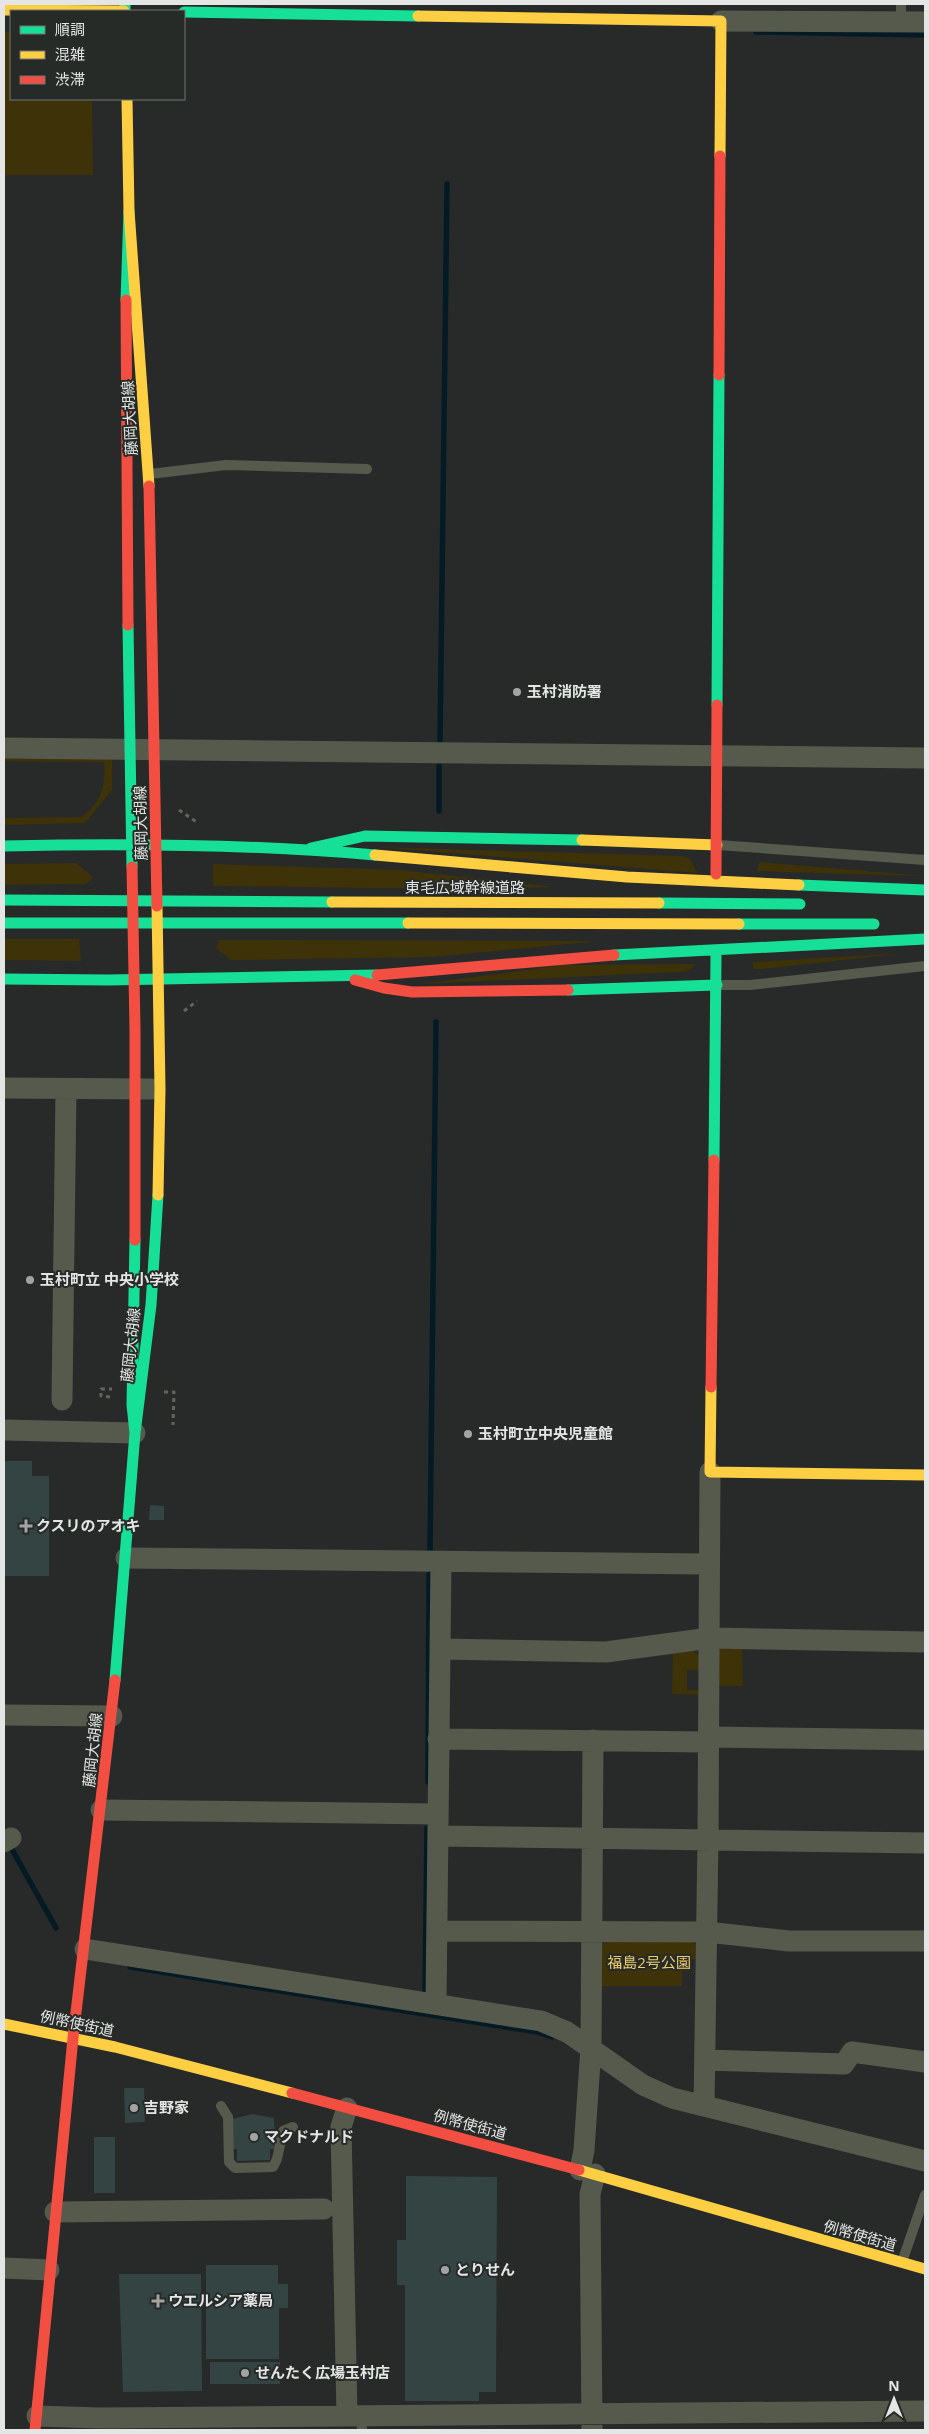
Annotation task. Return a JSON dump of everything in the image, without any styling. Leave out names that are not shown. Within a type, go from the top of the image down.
[{"type":"main road","points":[[185,12],[406,9],[721,21],[716,874]]},
{"type":"main road","name":"藤岡大胡線","points":[[127,100],[129,211],[125,352],[127,474],[141,750],[156,843],[157,868],[149,1089],[135,1300],[132,1405],[135,1433]]},
{"type":"main road","name":"藤岡大胡線","points":[[36,2423],[54,2212],[112,1716],[135,1433],[154,1264],[160,1167],[135,979],[134,958],[135,843],[150,537],[148,474],[129,211]]},
{"type":"main road","points":[[141,750],[137,658],[143,581],[150,537]]},
{"type":"main road","points":[[307,849],[324,843],[365,836],[654,840],[717,845]]},
{"type":"main road","points":[[4,846],[156,843],[307,849],[627,877],[925,890]]},
{"type":"main road","points":[[157,868],[178,844]]},
{"type":"main road","name":"東毛広域幹線道路","points":[[4,900],[816,904]]},
{"type":"main road","points":[[4,923],[885,924]]},
{"type":"main road","points":[[4,979],[108,980],[340,976],[445,971],[579,957],[925,939]]},
{"type":"main road","points":[[716,956],[710,1472],[925,1476]]},
{"type":"main road","points":[[108,980],[127,966],[134,958]]},
{"type":"main road","points":[[340,976],[384,988],[412,992],[626,989],[717,985]]},
{"type":"main road","points":[[135,1300],[143,1258],[150,1187],[149,1089]]},
{"type":"main road","name":"例幣使街道","points":[[4,2024],[74,2038],[347,2108],[587,2172],[925,2269]]},
{"type":"street","points":[[721,21],[901,13],[925,22]]},
{"type":"street","points":[[4,748],[925,758]]},
{"type":"street","points":[[4,1088],[149,1089]]},
{"type":"street","points":[[62,1400],[66,1089]]},
{"type":"street","points":[[4,1430],[135,1433]]},
{"type":"street","points":[[704,2106],[710,1740],[708,1564],[710,1472]]},
{"type":"street","points":[[126,1558],[708,1564]]},
{"type":"street","points":[[436,2003],[441,1562]]},
{"type":"street","points":[[440,1649],[606,1652],[710,1638],[925,1642]]},
{"type":"street","points":[[4,1715],[112,1716]]},
{"type":"street","points":[[438,1739],[925,1740]]},
{"type":"street","points":[[592,2422],[590,2194],[585,2144],[591,2047],[593,1740]]},
{"type":"street","points":[[101,1810],[437,1814]]},
{"type":"street","points":[[438,1836],[593,1839],[708,1838],[925,1843]]},
{"type":"street","points":[[437,1931],[707,1932],[789,1941],[925,1941]]},
{"type":"street","points":[[84,1949],[417,2003],[436,2003],[540,2021],[567,2032],[643,2085],[672,2098],[925,2161]]},
{"type":"street","points":[[706,2060],[844,2064],[852,2052],[925,2062]]},
{"type":"street","points":[[347,2108],[342,2127],[357,2420]]},
{"type":"street","points":[[54,2212],[324,2209]]},
{"type":"street","points":[[4,2268],[49,2270]]},
{"type":"street","points":[[36,2423],[99,2418],[592,2422],[925,2411]]},
{"type":"lane","points":[[127,474],[148,474],[226,465],[367,469]]},
{"type":"lane","points":[[717,845],[925,860]]},
{"type":"lane","points":[[717,985],[750,985],[925,966]]},
{"type":"lane","points":[[222,2106],[228,2117],[229,2162],[235,2168],[273,2167],[277,2159],[283,2131],[293,2127]]},
{"type":"lane","points":[[902,2263],[925,2195]]},
{"type":"path","points":[[114,1397],[101,1396],[101,1389],[115,1390]]},
{"type":"path","points":[[172,1425],[174,1396]]},
{"type":"green space","points":[[4,32],[10,32],[10,100],[92,100],[93,175],[4,175]]},
{"type":"green space","points":[[4,756],[112,759],[112,790],[85,823],[4,825],[4,818],[81,817],[98,800],[101,793],[104,778],[104,762],[4,761]]},
{"type":"green space","points":[[376,847],[679,856],[689,858],[698,873]]},
{"type":"green space","points":[[759,862],[925,876],[757,871]]},
{"type":"green space","points":[[76,863],[93,877],[86,884],[4,885],[4,864]]},
{"type":"green space","points":[[213,864],[400,870],[555,887],[460,889],[213,886]]},
{"type":"green space","points":[[4,939],[79,939],[81,961],[4,960]]},
{"type":"green space","points":[[219,940],[599,941],[432,957],[231,960],[216,948]]},
{"type":"green space","points":[[907,953],[762,969],[754,969],[752,962]]},
{"type":"green space","points":[[696,964],[689,970],[679,972],[420,984],[564,965]]},
{"type":"green space","points":[[687,1645],[699,1656],[699,1670],[687,1670],[687,1690],[699,1690],[699,1695],[672,1694],[673,1649]]},
{"type":"green space","points":[[723,1646],[742,1646],[743,1686],[713,1686],[712,1656]]},
{"type":"green space","name":"福島2号公園","points":[[607,1940],[690,1940],[698,1947],[698,1959],[683,1960],[682,1986],[599,1986],[600,1947]]},
{"type":"building","name":"クスリのアオキ","points":[[4,1461],[32,1461],[32,1476],[49,1476],[49,1576],[4,1576]]},
{"type":"building","points":[[150,1505],[164,1506],[164,1520],[149,1520]]},
{"type":"building","points":[[124,2088],[144,2088],[145,2122],[125,2123]]},
{"type":"building","points":[[253,2114],[274,2118],[275,2149],[270,2149],[270,2160],[237,2161],[237,2149],[233,2149],[232,2119]]},
{"type":"building","points":[[94,2137],[115,2137],[115,2193],[94,2193]]},
{"type":"building","points":[[406,2176],[497,2177],[496,2392],[479,2392],[479,2401],[405,2401],[405,2285],[397,2285],[397,2240],[406,2240]]},
{"type":"building","points":[[206,2265],[278,2265],[278,2284],[288,2284],[288,2308],[279,2308],[279,2359],[206,2359]]},
{"type":"building","points":[[119,2274],[201,2274],[202,2391],[123,2392]]},
{"type":"building","name":"せんたく広場玉村店","points":[[210,2362],[280,2362],[280,2384],[210,2384]]},
{"type":"waterway","points":[[756,32],[925,35]]},
{"type":"waterway","points":[[440,741],[447,184]]},
{"type":"waterway","points":[[439,766],[439,811]]},
{"type":"waterway","points":[[430,1550],[436,1022]]},
{"type":"waterway","points":[[428,1782],[429,1574]]},
{"type":"waterway","points":[[425,1996],[427,1828]]},
{"type":"waterway","points":[[9,1844],[56,1928]]},
{"type":"waterway","points":[[130,1967],[537,2032],[552,2037]]},
{"type":"traffic: fast","points":[[125,4],[125,10]]},
{"type":"traffic: fast","points":[[185,12],[418,16]]},
{"type":"traffic: fast","points":[[126,300],[129,211]]},
{"type":"traffic: fast","points":[[717,705],[719,375]]},
{"type":"traffic: fast","points":[[128,625],[132,867]]},
{"type":"traffic: fast","points":[[311,848],[365,836],[582,840]]},
{"type":"traffic: fast","points":[[4,846],[190,845],[329,851],[375,855]]},
{"type":"traffic: fast","points":[[799,885],[925,890]]},
{"type":"traffic: fast","points":[[4,900],[332,902]]},
{"type":"traffic: fast","points":[[659,903],[800,904]]},
{"type":"traffic: fast","points":[[4,923],[408,923]]},
{"type":"traffic: fast","points":[[739,924],[874,924]]},
{"type":"traffic: fast","points":[[614,955],[925,939]]},
{"type":"traffic: fast","points":[[714,1160],[716,956]]},
{"type":"traffic: fast","points":[[4,979],[108,980],[377,975]]},
{"type":"traffic: fast","points":[[568,990],[717,985]]},
{"type":"traffic: fast","points":[[135,1240],[132,1405],[135,1433],[151,1305],[158,1195]]},
{"type":"traffic: fast","points":[[115,1680],[135,1433]]},
{"type":"traffic: slow","points":[[4,10],[10,10]]},
{"type":"traffic: slow","points":[[418,16],[721,21],[720,156]]},
{"type":"traffic: slow","points":[[127,100],[129,211]]},
{"type":"traffic: slow","points":[[129,211],[149,486]]},
{"type":"traffic: slow","points":[[582,840],[717,845]]},
{"type":"traffic: slow","points":[[375,855],[627,877],[799,885]]},
{"type":"traffic: slow","points":[[332,902],[659,903]]},
{"type":"traffic: slow","points":[[157,906],[160,1089],[158,1195]]},
{"type":"traffic: slow","points":[[408,923],[739,924]]},
{"type":"traffic: slow","points":[[711,1387],[710,1472],[925,1475]]},
{"type":"traffic: slow","points":[[4,2024],[115,2047],[292,2093]]},
{"type":"traffic: slow","points":[[579,2170],[925,2269]]},
{"type":"traffic: jam","points":[[719,375],[720,156]]},
{"type":"traffic: jam","points":[[126,300],[128,625]]},
{"type":"traffic: jam","points":[[149,486],[157,906]]},
{"type":"traffic: jam","points":[[716,874],[717,705]]},
{"type":"traffic: jam","points":[[132,867],[135,1029],[135,1240]]},
{"type":"traffic: jam","points":[[377,975],[614,955]]},
{"type":"traffic: jam","points":[[355,980],[384,988],[412,992],[568,990]]},
{"type":"traffic: jam","points":[[711,1387],[714,1160]]},
{"type":"traffic: jam","points":[[73,2038],[115,1680]]},
{"type":"traffic: jam","points":[[35,2430],[73,2038]]},
{"type":"traffic: jam","points":[[292,2093],[579,2170]]},
{"type":"place","name":"玉村消防署","points":[[517,692]]},
{"type":"place","name":"玉村町立 中央小学校","points":[[30,1280]]},
{"type":"place","name":"玉村町立中央児童館","points":[[468,1434]]},
{"type":"place","name":"クスリのアオキ","points":[[26,1526]]},
{"type":"place","name":"吉野家","points":[[134,2108]]},
{"type":"place","name":"マクドナルド","points":[[254,2137]]},
{"type":"place","name":"とりせん","points":[[445,2270]]},
{"type":"place","name":"ウエルシア薬局","points":[[158,2301]]},
{"type":"place","name":"せんたく広場玉村店","points":[[245,2373]]}]
